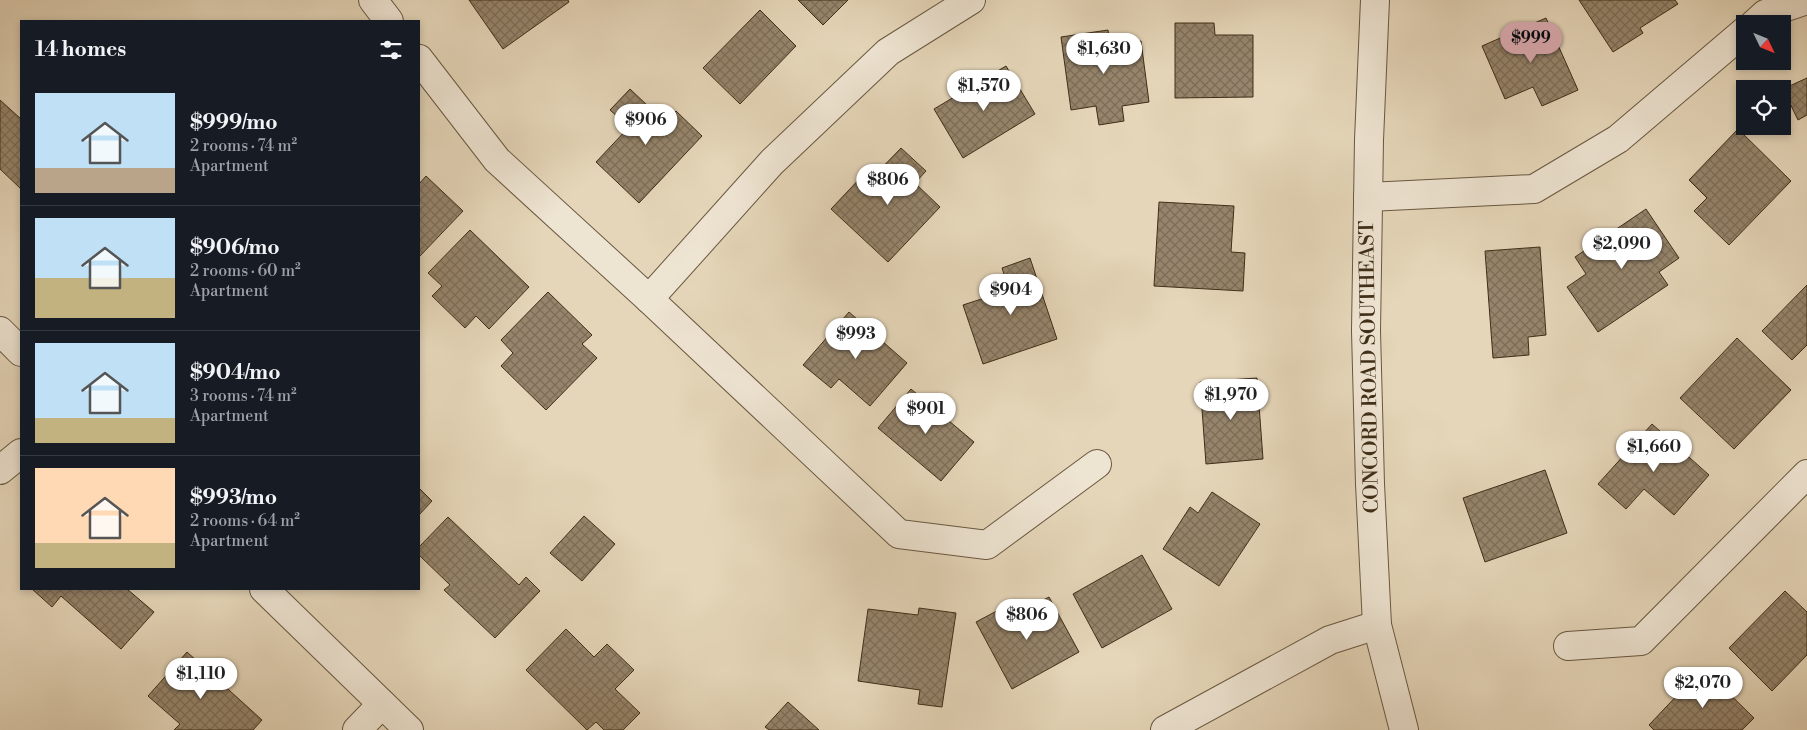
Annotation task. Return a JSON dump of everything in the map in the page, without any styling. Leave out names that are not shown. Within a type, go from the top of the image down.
[{"type":"street","points":[[373,0],[388,20]]},
{"type":"street","points":[[649,299],[772,162],[888,52],[971,0]]},
{"type":"street","name":"CONCORD ROAD SOUTHEAST","points":[[1375,0],[1368,197],[1366,331],[1370,484],[1377,625],[1404,730]]},
{"type":"street","points":[[1764,15],[1807,0]]},
{"type":"street","points":[[1368,197],[1534,189],[1618,139],[1736,39]]},
{"type":"street","points":[[420,60],[497,160],[649,299],[899,534],[987,545],[1097,464]]},
{"type":"street","points":[[0,331],[20,351]]},
{"type":"street","points":[[0,470],[20,454]]},
{"type":"street","points":[[1568,646],[1641,641],[1807,474]]},
{"type":"street","points":[[265,590],[409,730]]},
{"type":"street","points":[[1165,730],[1330,640],[1377,625]]},
{"type":"street","points":[[358,730],[382,704]]},
{"type":"building","points":[[469,0],[568,0],[569,2],[503,49]]},
{"type":"building","points":[[798,0],[848,0],[823,25]]},
{"type":"building","points":[[1579,0],[1675,0],[1678,4],[1640,28],[1643,33],[1613,52]]},
{"type":"building","points":[[760,10],[796,46],[740,104],[703,68]]},
{"type":"building","points":[[1546,18],[1578,90],[1542,106],[1533,87],[1505,99],[1482,46]]},
{"type":"building","points":[[1175,23],[1214,23],[1215,35],[1253,35],[1253,97],[1175,98]]},
{"type":"building","points":[[1108,30],[1110,45],[1141,41],[1149,102],[1122,106],[1124,121],[1099,125],[1096,106],[1071,110],[1061,37]]},
{"type":"building","points":[[1006,66],[1035,114],[963,158],[934,109]]},
{"type":"building","points":[[1807,78],[1807,115],[1798,120],[1791,106],[1791,85]]},
{"type":"building","points":[[630,89],[665,122],[676,111],[702,136],[639,203],[596,162],[629,127],[610,110]]},
{"type":"building","points":[[0,100],[20,118],[20,188],[0,169]]},
{"type":"building","points":[[1736,131],[1736,135],[1744,135],[1791,181],[1729,245],[1694,211],[1707,198],[1689,180]]},
{"type":"building","points":[[901,148],[926,171],[915,183],[940,207],[888,262],[831,209],[864,174],[870,180]]},
{"type":"building","points":[[426,176],[463,211],[420,256],[420,183]]},
{"type":"building","points":[[1159,202],[1234,206],[1231,252],[1245,253],[1243,291],[1154,286]]},
{"type":"building","points":[[1646,209],[1679,258],[1659,272],[1668,285],[1598,332],[1567,287],[1586,274],[1575,257]]},
{"type":"building","points":[[470,230],[529,287],[489,329],[476,316],[465,328],[432,296],[442,286],[428,273]]},
{"type":"building","points":[[1540,247],[1546,335],[1528,337],[1529,355],[1493,358],[1485,251]]},
{"type":"building","points":[[1030,258],[1057,339],[983,364],[963,305],[1009,290],[1002,268]]},
{"type":"building","points":[[1807,285],[1807,345],[1792,360],[1762,331]]},
{"type":"building","points":[[548,292],[592,335],[582,344],[597,358],[546,410],[501,366],[513,353],[501,340]]},
{"type":"building","points":[[849,312],[907,363],[870,406],[839,379],[831,388],[803,365]]},
{"type":"building","points":[[1737,338],[1791,390],[1734,449],[1680,398]]},
{"type":"building","points":[[1257,378],[1263,459],[1206,464],[1200,382]]},
{"type":"building","points":[[911,389],[974,442],[941,481],[878,428]]},
{"type":"building","points":[[1652,424],[1709,475],[1674,515],[1644,489],[1626,509],[1598,484]]},
{"type":"building","points":[[1545,470],[1567,533],[1485,562],[1463,498]]},
{"type":"building","points":[[420,489],[432,501],[420,514]]},
{"type":"building","points":[[1212,492],[1260,524],[1219,586],[1163,549],[1190,507],[1198,513]]},
{"type":"building","points":[[584,516],[615,544],[582,581],[550,553]]},
{"type":"building","points":[[448,517],[519,585],[526,577],[540,591],[495,638],[444,590],[450,585],[420,556],[420,546]]},
{"type":"building","points":[[1142,555],[1172,609],[1102,648],[1073,594]]},
{"type":"building","points":[[33,590],[128,590],[154,612],[121,649],[61,596],[52,607]]},
{"type":"building","points":[[1785,591],[1807,612],[1807,655],[1772,691],[1729,648]]},
{"type":"building","points":[[1049,597],[1079,652],[1012,689],[976,622],[1008,605],[1013,616]]},
{"type":"building","points":[[919,608],[956,613],[942,707],[918,704],[920,690],[858,681],[868,609],[918,615]]},
{"type":"building","points":[[566,629],[594,657],[607,644],[634,670],[615,689],[640,713],[623,730],[604,730],[596,722],[587,730],[526,670]]},
{"type":"building","points":[[187,652],[262,720],[253,730],[174,730],[180,724],[148,696]]},
{"type":"building","points":[[1703,668],[1754,718],[1742,730],[1654,730],[1649,725]]},
{"type":"building","points":[[788,702],[819,730],[769,730],[765,727]]}]
